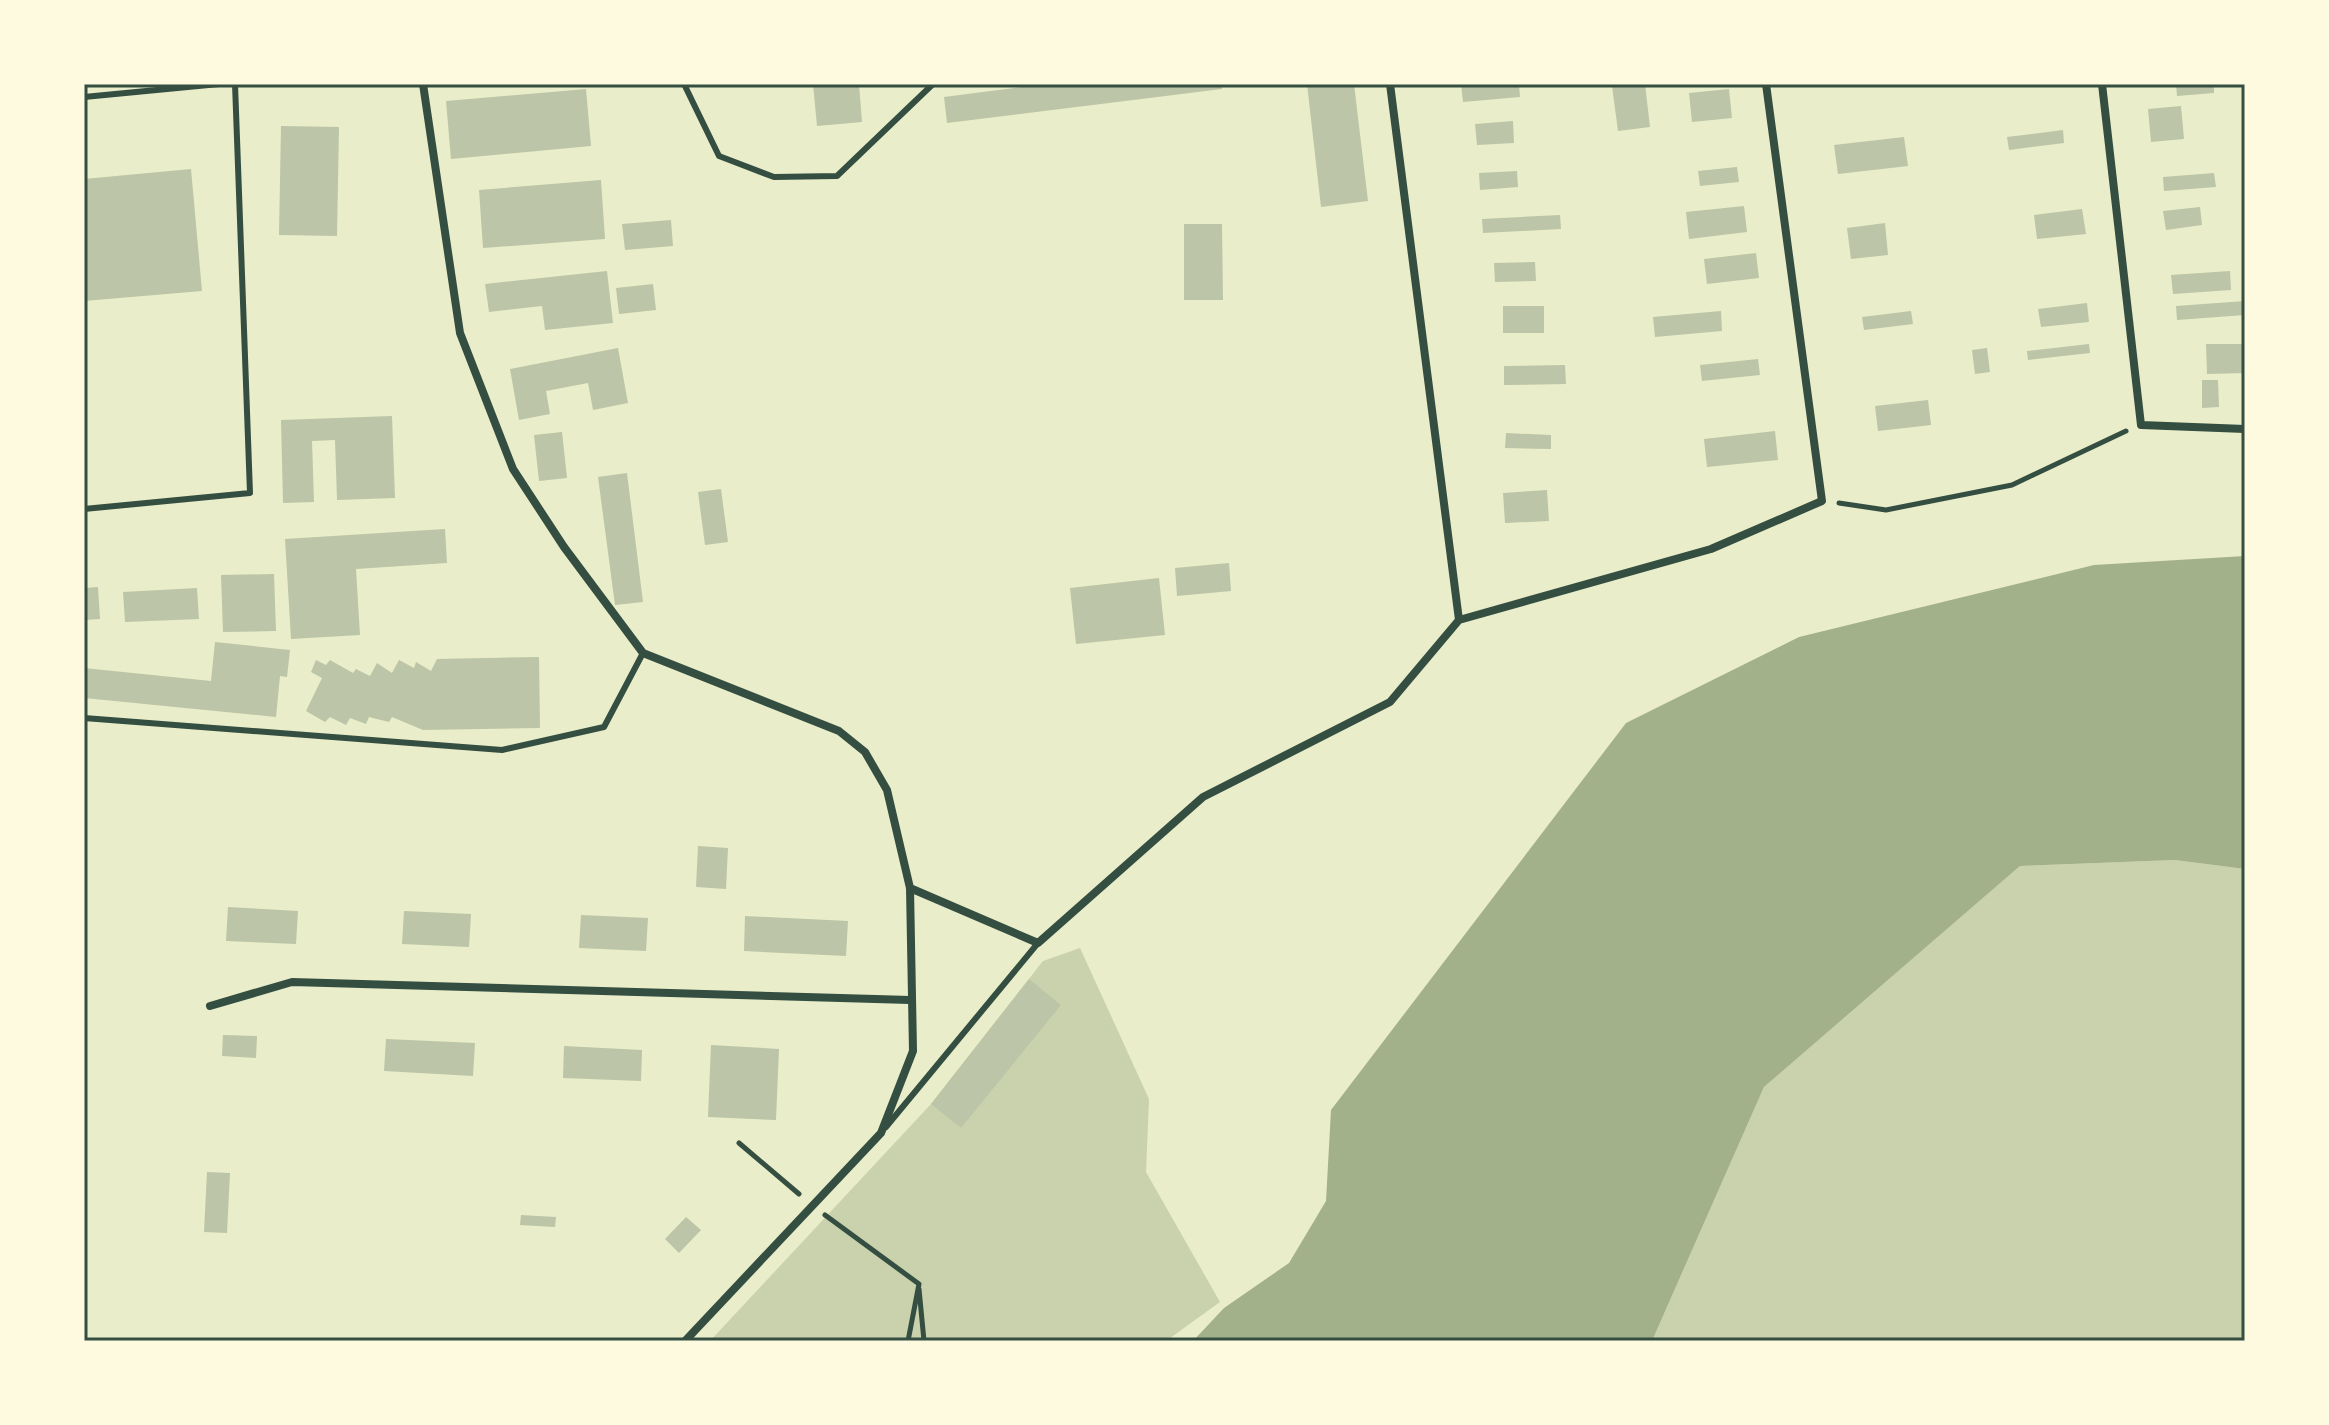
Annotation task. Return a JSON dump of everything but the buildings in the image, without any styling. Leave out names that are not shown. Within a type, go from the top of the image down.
[{"type":"street","points":[[423,84],[460,333],[513,469],[564,547],[643,653],[839,731],[865,752],[887,790],[910,888],[913,1051],[881,1133],[685,1341]]},
{"type":"street","points":[[1390,84],[1459,620]]},
{"type":"street","points":[[910,888],[1038,943],[1203,797],[1390,702],[1459,620],[1711,549],[1822,501],[1766,84]]},
{"type":"street","points":[[2102,84],[2141,425],[2245,429]]},
{"type":"street","points":[[210,1006],[292,982],[910,1000]]},
{"type":"lane","points":[[84,97],[219,84]]},
{"type":"lane","points":[[84,509],[250,493],[235,84]]},
{"type":"lane","points":[[684,84],[719,156],[774,177],[837,176],[933,84]]},
{"type":"lane","points":[[84,718],[502,750],[604,727],[643,653]]},
{"type":"lane","points":[[881,1133],[1038,943]]},
{"type":"path","points":[[1822,501],[1886,510],[2012,485],[2083,449],[2141,425]]},
{"type":"path","points":[[739,1143],[812,1206],[919,1284],[924,1341]]},
{"type":"path","points":[[908,1341],[919,1284]]},
{"type":"shaded area","points":[[2245,556],[2245,869],[2175,860],[2020,866],[1764,1087],[1652,1341],[1193,1341],[1224,1308],[1289,1263],[1326,1201],[1331,1110],[1626,723],[1799,637],[2094,565]]},
{"type":"shaded area","points":[[2175,860],[2245,869],[2245,1341],[1652,1341],[1764,1087],[2020,866]]},
{"type":"shaded area","points":[[1080,948],[1149,1099],[1146,1172],[1220,1302],[1166,1341],[710,1341],[931,1104],[1043,961]]}]
